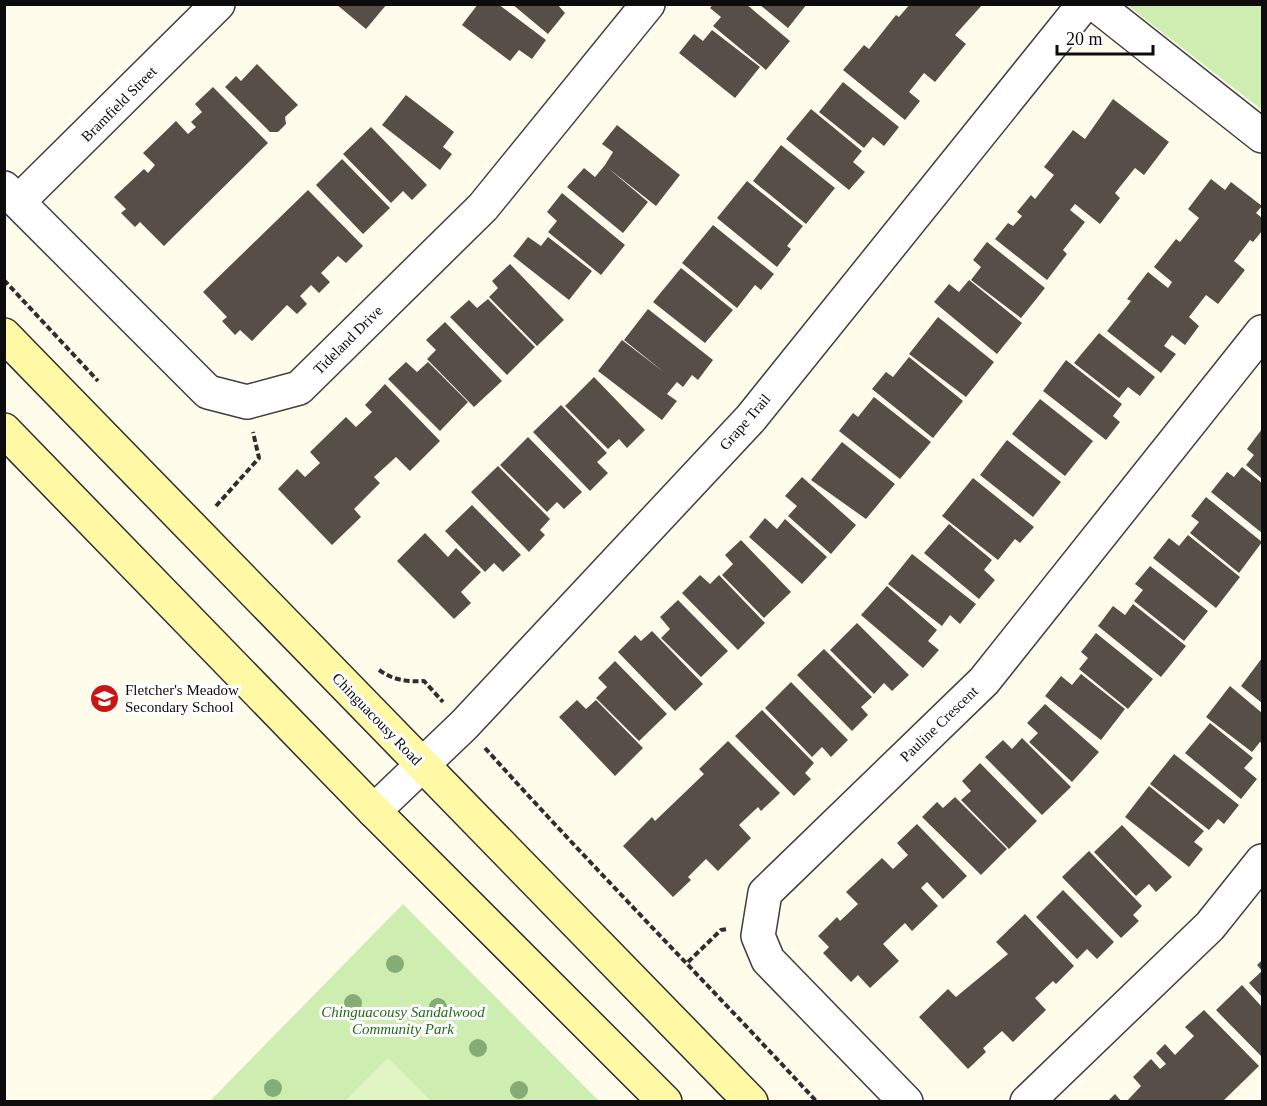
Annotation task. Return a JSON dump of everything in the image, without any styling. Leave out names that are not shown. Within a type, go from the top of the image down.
[{"type":"main road","name":"Chinguacousy Road","points":[[4,335],[751,1101]]},
{"type":"main road","points":[[4,430],[374,812],[664,1101]]},
{"type":"street","name":"Bramfield Street","points":[[11,195],[218,4]]},
{"type":"street","name":"Tideland Drive","points":[[11,195],[208,392],[247,402],[299,388],[483,207],[648,4]]},
{"type":"street","name":"Grape Trail","points":[[374,812],[464,725],[751,418],[1084,4]]},
{"type":"street","points":[[1095,4],[1263,136]]},
{"type":"street","name":"Pauline Crescent","points":[[906,1101],[768,960],[758,936],[765,893],[984,681],[1263,332]]},
{"type":"street","points":[[1027,1101],[1210,926],[1263,861]]},
{"type":"path","points":[[216,507],[259,458],[247,402]]},
{"type":"path","points":[[508,774],[584,858],[688,962],[817,1101]]},
{"type":"path","points":[[688,962],[721,930],[759,927]]},
{"type":"green space","points":[[1127,5],[1262,5],[1262,110]]},
{"type":"green space","name":"Chinguacousy Sandalwood Community Park","points":[[403,904],[599,1101],[209,1102]]},
{"type":"green space","points":[[388,1058],[431,1101],[345,1101]]},
{"type":"building","points":[[336,4],[387,4],[366,29]]},
{"type":"building","points":[[478,4],[498,4],[546,40],[532,59],[519,50],[510,61],[462,25]]},
{"type":"building","points":[[512,4],[557,4],[565,13],[548,34]]},
{"type":"building","points":[[713,4],[746,4],[790,41],[766,70],[713,26],[721,17],[710,8]]},
{"type":"building","points":[[759,4],[807,4],[788,28]]},
{"type":"building","points":[[910,4],[983,4],[955,35],[966,44],[935,82],[924,73],[909,92],[920,101],[905,120],[843,70],[864,45],[869,49],[896,15],[899,17]]},
{"type":"building","points":[[712,30],[760,67],[735,98],[679,53],[694,34],[703,41]]},
{"type":"building","points":[[257,64],[298,105],[285,117],[286,124],[278,132],[270,132],[225,87],[236,76],[241,81]]},
{"type":"building","points":[[843,82],[899,127],[884,146],[873,137],[864,148],[819,112]]},
{"type":"building","points":[[213,87],[268,143],[164,246],[140,222],[135,227],[121,213],[126,209],[114,197],[144,169],[148,173],[155,165],[143,153],[176,121],[188,134],[196,127],[191,122],[202,112],[195,104]]},
{"type":"building","points":[[406,95],[454,132],[443,147],[452,154],[440,170],[382,125]]},
{"type":"building","points":[[1113,99],[1169,142],[1144,175],[1135,168],[1115,193],[1120,198],[1100,224],[1075,204],[1070,210],[1085,222],[1063,250],[1067,254],[1047,280],[995,239],[1008,223],[1013,226],[1022,216],[1017,212],[1031,195],[1035,199],[1054,175],[1044,167],[1073,130],[1085,139]]},
{"type":"building","points":[[811,109],[862,151],[853,162],[865,172],[849,190],[786,139]]},
{"type":"building","points":[[617,125],[680,175],[656,206],[608,168],[648,202],[623,233],[567,187],[584,168],[595,177],[605,165],[613,152],[602,144]]},
{"type":"building","points":[[371,127],[427,185],[412,200],[403,191],[391,203],[343,154]]},
{"type":"building","points":[[781,145],[835,188],[806,224],[753,181]]},
{"type":"building","points":[[342,159],[390,208],[363,234],[316,185]]},
{"type":"building","points":[[1211,179],[1225,190],[1231,182],[1262,206],[1256,213],[1262,218],[1262,231],[1253,242],[1250,240],[1234,261],[1245,270],[1218,304],[1206,295],[1189,317],[1199,326],[1185,345],[1172,335],[1164,346],[1176,354],[1161,373],[1107,331],[1131,301],[1127,299],[1148,272],[1168,288],[1172,282],[1154,267],[1176,239],[1180,242],[1199,218],[1188,209]]},
{"type":"building","points":[[747,181],[803,226],[787,246],[791,249],[777,267],[717,218]]},
{"type":"building","points":[[308,190],[363,246],[346,263],[338,256],[321,273],[330,282],[319,293],[311,285],[300,296],[307,304],[297,314],[287,305],[252,341],[240,330],[235,335],[222,321],[227,317],[203,292]]},
{"type":"building","points":[[562,193],[625,245],[601,275],[548,232],[557,221],[547,212]]},
{"type":"building","points":[[713,225],[774,274],[761,290],[755,285],[737,308],[682,263]]},
{"type":"building","points":[[528,237],[541,246],[548,237],[592,271],[569,300],[513,256]]},
{"type":"building","points":[[987,242],[1045,288],[1021,318],[971,280],[981,267],[973,260]]},
{"type":"building","points":[[510,264],[564,320],[537,346],[489,297],[498,288],[492,281]]},
{"type":"building","points":[[681,268],[733,310],[705,343],[653,302]]},
{"type":"building","points":[[969,280],[1022,323],[997,354],[934,302],[949,284],[959,292]]},
{"type":"building","points":[[488,299],[535,347],[507,375],[450,317],[469,300],[477,308]]},
{"type":"building","points":[[648,309],[713,360],[698,380],[692,375],[683,387],[677,382],[667,394],[677,401],[662,420],[598,371],[622,340],[665,373],[624,340]]},
{"type":"building","points":[[938,317],[994,362],[966,397],[909,354]]},
{"type":"building","points":[[445,322],[502,381],[474,407],[427,359],[436,350],[426,340]]},
{"type":"building","points":[[1099,333],[1155,377],[1140,396],[1128,387],[1119,398],[1074,363]]},
{"type":"building","points":[[909,357],[963,401],[933,438],[872,389],[886,372],[893,377]]},
{"type":"building","points":[[1066,360],[1122,404],[1113,416],[1120,422],[1106,440],[1043,391]]},
{"type":"building","points":[[406,362],[417,372],[428,362],[468,402],[440,431],[388,379]]},
{"type":"building","points":[[594,377],[645,430],[627,448],[619,439],[608,449],[565,406]]},
{"type":"building","points":[[385,384],[440,441],[410,471],[396,457],[374,477],[380,483],[354,509],[361,517],[332,545],[278,489],[297,469],[305,477],[320,463],[310,452],[346,417],[356,427],[372,412],[365,405]]},
{"type":"building","points":[[874,397],[931,442],[900,479],[839,431],[853,413],[858,417]]},
{"type":"building","points":[[1040,399],[1093,441],[1065,476],[1012,434]]},
{"type":"building","points":[[561,405],[607,453],[597,462],[608,473],[590,491],[533,432]]},
{"type":"building","points":[[1262,429],[1262,479],[1246,465],[1254,455],[1247,449]]},
{"type":"building","points":[[528,437],[582,492],[564,509],[557,502],[547,512],[500,465]]},
{"type":"building","points":[[1007,440],[1061,482],[1033,517],[980,475]]},
{"type":"building","points":[[842,442],[895,484],[866,519],[811,480]]},
{"type":"building","points":[[498,466],[550,519],[540,530],[545,535],[529,552],[471,492]]},
{"type":"building","points":[[1242,467],[1262,483],[1262,533],[1211,492],[1227,472],[1234,477]]},
{"type":"building","points":[[802,477],[856,525],[831,554],[788,516],[797,506],[785,496]]},
{"type":"building","points":[[973,478],[1034,527],[1020,543],[1015,539],[998,560],[942,516]]},
{"type":"building","points":[[1206,497],[1262,542],[1239,573],[1190,533],[1199,522],[1191,516]]},
{"type":"building","points":[[472,505],[521,555],[503,572],[494,563],[485,572],[445,531]]},
{"type":"building","points":[[765,518],[777,529],[785,519],[827,557],[802,584],[749,537]]},
{"type":"building","points":[[949,524],[992,560],[984,570],[995,580],[979,599],[924,553]]},
{"type":"building","points":[[425,533],[448,557],[456,548],[481,572],[461,592],[471,603],[454,619],[397,561]]},
{"type":"building","points":[[1188,535],[1240,577],[1216,608],[1153,558],[1169,538],[1179,546]]},
{"type":"building","points":[[741,540],[791,592],[764,618],[722,575],[733,564],[725,555]]},
{"type":"building","points":[[912,554],[976,604],[960,624],[950,615],[942,626],[888,584]]},
{"type":"building","points":[[1150,566],[1208,611],[1184,641],[1134,601],[1143,590],[1135,584]]},
{"type":"building","points":[[700,575],[710,584],[719,575],[765,623],[738,650],[682,593]]},
{"type":"building","points":[[887,586],[937,630],[928,641],[939,650],[923,668],[861,615]]},
{"type":"building","points":[[678,600],[728,651],[701,677],[661,638],[670,629],[660,617]]},
{"type":"building","points":[[1133,604],[1186,646],[1161,677],[1098,626],[1113,606],[1125,615]]},
{"type":"building","points":[[857,623],[909,675],[892,691],[884,683],[874,694],[830,650]]},
{"type":"building","points":[[652,631],[703,684],[675,711],[618,652],[635,635],[641,641]]},
{"type":"building","points":[[1096,633],[1153,679],[1128,709],[1079,669],[1088,658],[1081,652]]},
{"type":"building","points":[[824,649],[872,697],[861,707],[868,715],[852,731],[797,675]]},
{"type":"building","points":[[1262,658],[1262,703],[1241,686]]},
{"type":"building","points":[[615,661],[667,714],[639,741],[596,698],[607,687],[598,678]]},
{"type":"building","points":[[1081,674],[1125,709],[1101,740],[1045,696],[1061,676],[1072,685]]},
{"type":"building","points":[[791,682],[848,740],[831,757],[822,747],[812,757],[765,708]]},
{"type":"building","points":[[1230,686],[1262,713],[1262,744],[1260,742],[1252,752],[1206,717]]},
{"type":"building","points":[[577,700],[586,709],[596,700],[643,748],[615,776],[559,717]]},
{"type":"building","points":[[1045,704],[1099,752],[1072,782],[1029,742],[1038,733],[1027,723]]},
{"type":"building","points":[[762,710],[814,763],[805,773],[811,779],[794,796],[735,736]]},
{"type":"building","points":[[1210,723],[1253,758],[1244,768],[1257,779],[1241,799],[1185,753]]},
{"type":"building","points":[[1022,738],[1071,787],[1042,815],[985,757],[1003,740],[1012,749]]},
{"type":"building","points":[[728,741],[780,793],[761,811],[758,807],[739,825],[751,838],[718,871],[706,859],[688,877],[691,880],[673,897],[623,846],[652,817],[655,821],[704,774],[699,769]]},
{"type":"building","points":[[1174,754],[1239,805],[1224,824],[1218,819],[1209,830],[1150,784]]},
{"type":"building","points":[[980,763],[1037,821],[1009,849],[961,800],[971,791],[962,781]]},
{"type":"building","points":[[1149,786],[1204,831],[1194,842],[1203,849],[1189,867],[1125,817]]},
{"type":"building","points":[[955,797],[1007,849],[981,875],[922,817],[937,802],[943,808]]},
{"type":"building","points":[[917,824],[967,876],[943,899],[927,882],[921,888],[938,906],[912,931],[905,923],[883,944],[899,961],[870,988],[858,975],[851,982],[823,953],[829,947],[818,936],[837,917],[840,921],[858,904],[846,892],[882,858],[893,869],[908,855],[897,843]]},
{"type":"building","points":[[1122,825],[1172,877],[1156,892],[1149,884],[1136,896],[1094,852]]},
{"type":"building","points":[[1089,851],[1142,906],[1133,915],[1139,921],[1121,938],[1062,877]]},
{"type":"building","points":[[1063,890],[1114,942],[1097,959],[1087,949],[1077,959],[1036,917]]},
{"type":"building","points":[[1025,914],[1074,966],[1056,984],[1053,981],[1035,998],[1046,1010],[1013,1042],[1002,1031],[983,1048],[986,1052],[968,1069],[919,1017],[948,989],[956,997],[1008,954],[996,942]]},
{"type":"building","points":[[1262,960],[1262,971],[1257,965]]},
{"type":"building","points":[[1262,971],[1262,997],[1249,983]]},
{"type":"building","points":[[1242,985],[1262,1007],[1262,1057],[1216,1010]]},
{"type":"building","points":[[1204,1010],[1259,1066],[1222,1102],[1126,1102],[1141,1086],[1133,1077],[1151,1059],[1160,1069],[1166,1064],[1156,1053],[1165,1044],[1175,1055],[1194,1036],[1185,1027]]},
{"type":"building","points":[[1115,1094],[1122,1102],[1107,1102]]},
{"type":"place","name":"Fletcher's Meadow Secondary School","points":[[104,699]]}]
